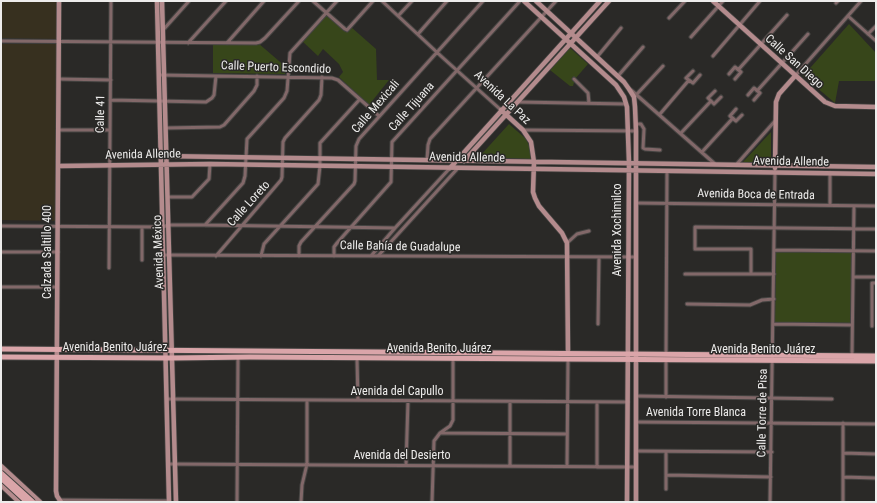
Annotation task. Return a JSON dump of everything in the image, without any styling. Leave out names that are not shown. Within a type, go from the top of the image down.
[{"type":"main road","name":"Avenida Benito Juárez","points":[[1,349],[876,356]]},
{"type":"main road","points":[[250,357],[258,354],[260,350]]},
{"type":"main road","points":[[353,351],[357,359],[365,354],[384,354],[390,352]]},
{"type":"main road","points":[[491,352],[491,359]]},
{"type":"main road","points":[[821,361],[848,358],[852,355]]},
{"type":"main road","name":"Avenida Benito Juárez","points":[[1,357],[876,361]]},
{"type":"main road","points":[[1,473],[33,502]]},
{"type":"main road","points":[[1,478],[27,502]]},
{"type":"street","name":"Calzada Saltillo 400","points":[[59,1],[56,491],[60,501]]},
{"type":"street","name":"Calle 41","points":[[108,268],[111,1]]},
{"type":"street","name":"Avenida México","points":[[157,1],[164,156],[163,227],[169,501]]},
{"type":"street","name":"Avenida México","points":[[161,75],[163,42],[162,1]]},
{"type":"street","points":[[163,30],[189,1]]},
{"type":"street","points":[[188,43],[226,1]]},
{"type":"street","points":[[227,43],[264,1]]},
{"type":"street","points":[[1,41],[256,43],[263,40],[298,1]]},
{"type":"street","points":[[314,1],[347,30],[373,1]]},
{"type":"street","points":[[205,225],[243,183],[246,165],[247,139],[284,98],[287,91],[287,76],[290,54],[337,1]]},
{"type":"street","name":"Avenida La Paz","points":[[382,1],[523,130],[531,142],[534,162],[533,192],[535,198],[539,206],[562,233],[567,243],[568,353]]},
{"type":"street","points":[[398,16],[412,1]]},
{"type":"street","points":[[418,34],[447,1]]},
{"type":"street","name":"Calle Mexicali","points":[[299,256],[299,246],[301,242],[354,184],[357,142],[483,1]]},
{"type":"street","name":"Calle Tijuana","points":[[334,256],[335,245],[389,186],[391,179],[392,142],[520,1]]},
{"type":"street","name":"Avenida Xochimilco","points":[[524,1],[616,85],[626,104],[629,131],[627,502]]},
{"type":"street","name":"Avenida Xochimilco","points":[[536,1],[618,76],[634,97],[636,124],[636,502]]},
{"type":"street","points":[[427,160],[430,139],[556,1]]},
{"type":"street","points":[[372,256],[395,228],[600,1]]},
{"type":"street","points":[[378,256],[609,1]]},
{"type":"street","points":[[669,18],[685,1]]},
{"type":"street","name":"Calle San Diego","points":[[713,1],[818,97],[831,105],[844,107],[876,107]]},
{"type":"street","points":[[691,37],[723,1]]},
{"type":"street","points":[[713,56],[760,1]]},
{"type":"street","points":[[775,172],[775,121],[777,99],[783,89],[862,1]]},
{"type":"street","points":[[735,79],[738,70],[787,15]]},
{"type":"street","points":[[848,16],[876,41]]},
{"type":"street","points":[[868,34],[876,26]]},
{"type":"street","points":[[597,56],[621,28]]},
{"type":"street","points":[[757,91],[808,34]]},
{"type":"street","points":[[618,76],[643,47]]},
{"type":"street","points":[[637,94],[663,66]]},
{"type":"street","points":[[729,74],[738,70]]},
{"type":"street","points":[[693,71],[686,78],[692,83],[700,75]]},
{"type":"street","name":"Calle Puerto Escondido","points":[[161,75],[287,76],[332,78],[338,80],[379,116]]},
{"type":"street","points":[[110,100],[206,102],[212,98],[216,92],[216,76]]},
{"type":"street","points":[[166,128],[220,127],[224,125],[254,92],[257,85],[257,76]]},
{"type":"street","name":"Calle Loreto","points":[[216,256],[241,225],[278,185],[282,177],[282,146],[285,138],[319,100],[321,96],[322,77]]},
{"type":"street","points":[[59,79],[111,80]]},
{"type":"street","points":[[574,79],[588,93],[589,103]]},
{"type":"street","points":[[660,114],[690,80]]},
{"type":"street","points":[[748,94],[754,88],[760,93],[754,100]]},
{"type":"street","points":[[629,89],[660,114],[716,165]]},
{"type":"street","points":[[681,133],[715,91]]},
{"type":"street","points":[[709,99],[714,104],[721,97]]},
{"type":"street","points":[[261,256],[263,246],[316,187],[319,180],[320,143],[323,138],[360,99]]},
{"type":"street","name":"Avenida México","points":[[162,101],[166,128],[164,156]]},
{"type":"street","points":[[518,102],[626,104]]},
{"type":"street","points":[[736,109],[730,116],[736,121],[742,115]]},
{"type":"street","points":[[702,152],[733,118]]},
{"type":"street","points":[[736,165],[775,121]]},
{"type":"street","points":[[636,124],[641,124],[644,129],[643,148],[660,150]]},
{"type":"street","points":[[59,130],[110,130]]},
{"type":"street","points":[[523,130],[636,131]]},
{"type":"street","name":"Avenida Allende","points":[[164,156],[876,167]]},
{"type":"street","name":"Avenida México","points":[[164,164],[168,197],[177,502]]},
{"type":"street","points":[[168,197],[192,197],[209,180],[210,164]]},
{"type":"street","name":"Avenida Allende","points":[[58,166],[210,164],[876,174]]},
{"type":"street","points":[[666,354],[667,171]]},
{"type":"street","name":"Calle Torre de Pisa","points":[[770,502],[772,452],[775,172]]},
{"type":"street","points":[[830,173],[830,205]]},
{"type":"street","name":"Avenida Boca de Entrada","points":[[636,203],[876,206]]},
{"type":"street","points":[[852,355],[854,206]]},
{"type":"street","points":[[1,226],[163,227],[168,225],[241,225],[395,228]]},
{"type":"street","points":[[142,227],[142,260]]},
{"type":"street","points":[[751,274],[751,249],[695,249],[695,227],[876,229]]},
{"type":"street","points":[[567,243],[577,234],[589,231]]},
{"type":"street","points":[[774,250],[876,251]]},
{"type":"street","points":[[1,252],[58,252]]},
{"type":"street","name":"Calle Bahía de Guadalupe","points":[[164,255],[636,257]]},
{"type":"street","points":[[598,324],[599,257]]},
{"type":"street","points":[[685,274],[774,274]]},
{"type":"street","points":[[853,277],[876,277]]},
{"type":"street","points":[[872,326],[874,313],[872,283],[876,283]]},
{"type":"street","points":[[1,287],[57,287]]},
{"type":"street","points":[[687,304],[750,305],[762,300],[774,299]]},
{"type":"street","points":[[773,324],[852,324]]},
{"type":"street","points":[[237,502],[238,357]]},
{"type":"street","points":[[357,359],[358,400]]},
{"type":"street","points":[[432,502],[434,440],[440,433],[452,424],[453,359]]},
{"type":"street","points":[[567,466],[568,360]]},
{"type":"street","points":[[666,360],[666,397]]},
{"type":"street","points":[[636,396],[832,399]]},
{"type":"street","name":"Avenida del Capullo","points":[[167,399],[628,402]]},
{"type":"street","points":[[301,502],[302,485],[307,464],[307,400]]},
{"type":"street","points":[[406,465],[408,401]]},
{"type":"street","points":[[510,402],[510,466]]},
{"type":"street","points":[[597,402],[597,467]]},
{"type":"street","name":"Avenida Torre Blanca","points":[[636,422],[876,424]]},
{"type":"street","points":[[843,423],[843,502]]},
{"type":"street","points":[[440,433],[567,434]]},
{"type":"street","points":[[636,451],[772,452]]},
{"type":"street","points":[[666,452],[666,489]]},
{"type":"street","points":[[843,453],[876,454]]},
{"type":"street","name":"Avenida del Desierto","points":[[169,464],[636,467]]},
{"type":"street","points":[[1,466],[40,502]]},
{"type":"street","points":[[666,475],[771,477]]},
{"type":"street","points":[[843,477],[876,478]]},
{"type":"street","points":[[1,485],[18,501],[24,502],[30,494]]},
{"type":"street","points":[[60,501],[169,501]]},
{"type":"shaded area","points":[[1,1],[56,1],[56,39],[1,38]]},
{"type":"shaded area","points":[[1,44],[59,44],[57,221],[1,220]]},
{"type":"green space","points":[[326,13],[346,32],[351,27],[376,49],[377,80],[389,80],[369,105],[339,77],[343,72],[339,64],[323,49],[318,56],[302,41]]},
{"type":"green space","points":[[849,24],[876,53],[876,81],[839,81],[835,103],[803,76]]},
{"type":"green space","points":[[213,43],[258,43],[286,67],[285,74],[213,73]]},
{"type":"green space","points":[[570,48],[588,64],[575,79],[573,86],[570,86],[550,70]]},
{"type":"green space","points":[[509,124],[527,141],[530,148],[531,159],[479,157]]},
{"type":"green space","points":[[771,132],[771,163],[743,162]]},
{"type":"green space","points":[[776,252],[852,252],[851,323],[775,322]]}]
